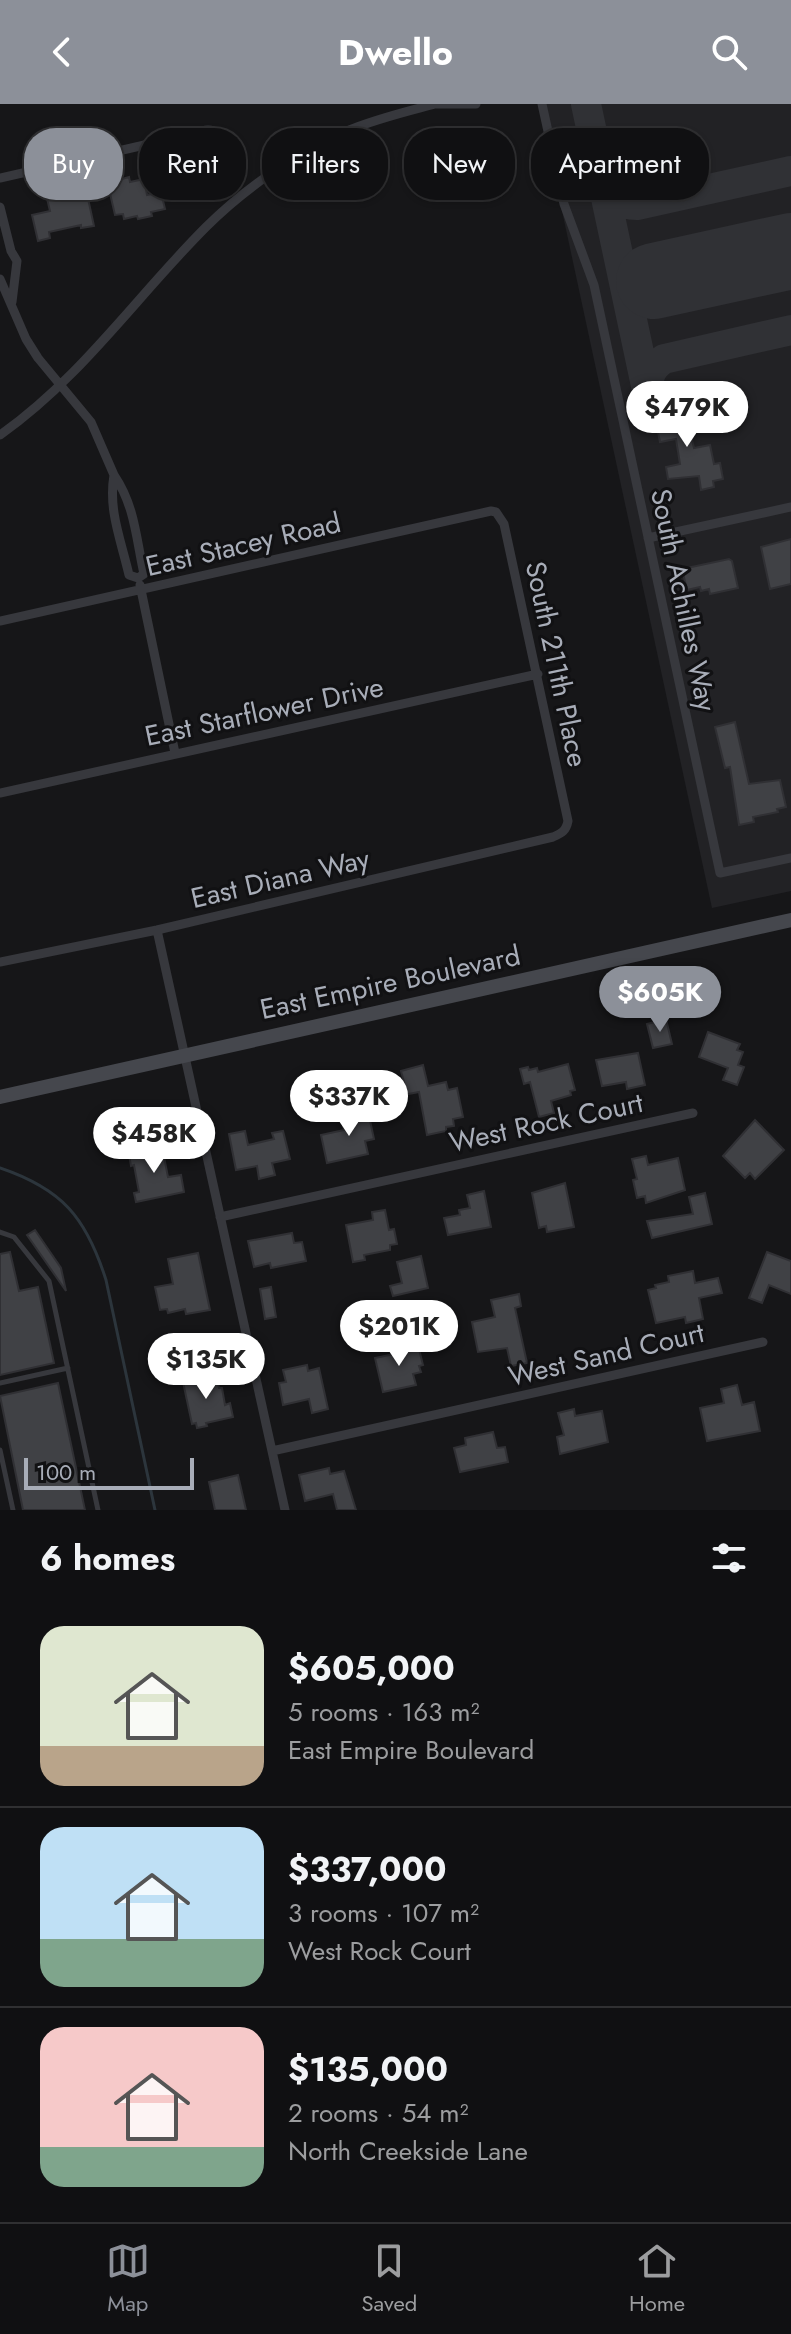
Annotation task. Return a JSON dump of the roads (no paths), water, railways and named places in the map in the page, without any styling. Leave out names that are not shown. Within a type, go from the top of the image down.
[{"type":"street","points":[[0,435],[25,418],[61,385],[207,226],[242,195],[284,166],[347,131],[401,108],[476,104]]},
{"type":"street","name":"South Achilles Way","points":[[542,104],[564,204],[594,285],[720,873],[791,858]]},
{"type":"street","points":[[0,178],[139,146]]},
{"type":"street","points":[[0,207],[11,251],[17,261],[12,302]]},
{"type":"street","points":[[0,253],[11,251]]},
{"type":"street","points":[[0,279],[26,339],[91,422],[114,475],[126,492],[136,522],[135,532],[144,574],[138,578]]},
{"type":"street","points":[[114,475],[111,495],[114,524],[120,535],[129,575],[138,578]]},
{"type":"street","points":[[648,538],[791,507]]},
{"type":"street","name":"East Stacey Road","points":[[0,621],[496,512]]},
{"type":"street","name":"South 211th Place","points":[[496,512],[504,524],[538,674],[567,828]]},
{"type":"street","points":[[120,535],[135,532]]},
{"type":"street","points":[[138,578],[175,753]]},
{"type":"street","name":"East Starflower Drive","points":[[0,793],[538,674]]},
{"type":"street","name":"East Diana Way","points":[[0,962],[157,930],[553,837],[567,828]]},
{"type":"street","name":"East Empire Boulevard","points":[[0,1097],[791,920]]},
{"type":"street","points":[[157,930],[285,1510]]},
{"type":"street","name":"West Rock Court","points":[[220,1217],[693,1113]]},
{"type":"street","name":"West Sand Court","points":[[272,1451],[763,1342]]},
{"type":"lane","points":[[0,1232],[14,1237],[49,1281],[98,1510]]},
{"type":"lane","points":[[0,1383],[68,1368]]},
{"type":"lane","points":[[0,1450],[13,1510]]},
{"type":"waterway","points":[[0,1168],[22,1176],[56,1196],[69,1208],[90,1239],[106,1280],[155,1510]]}]
